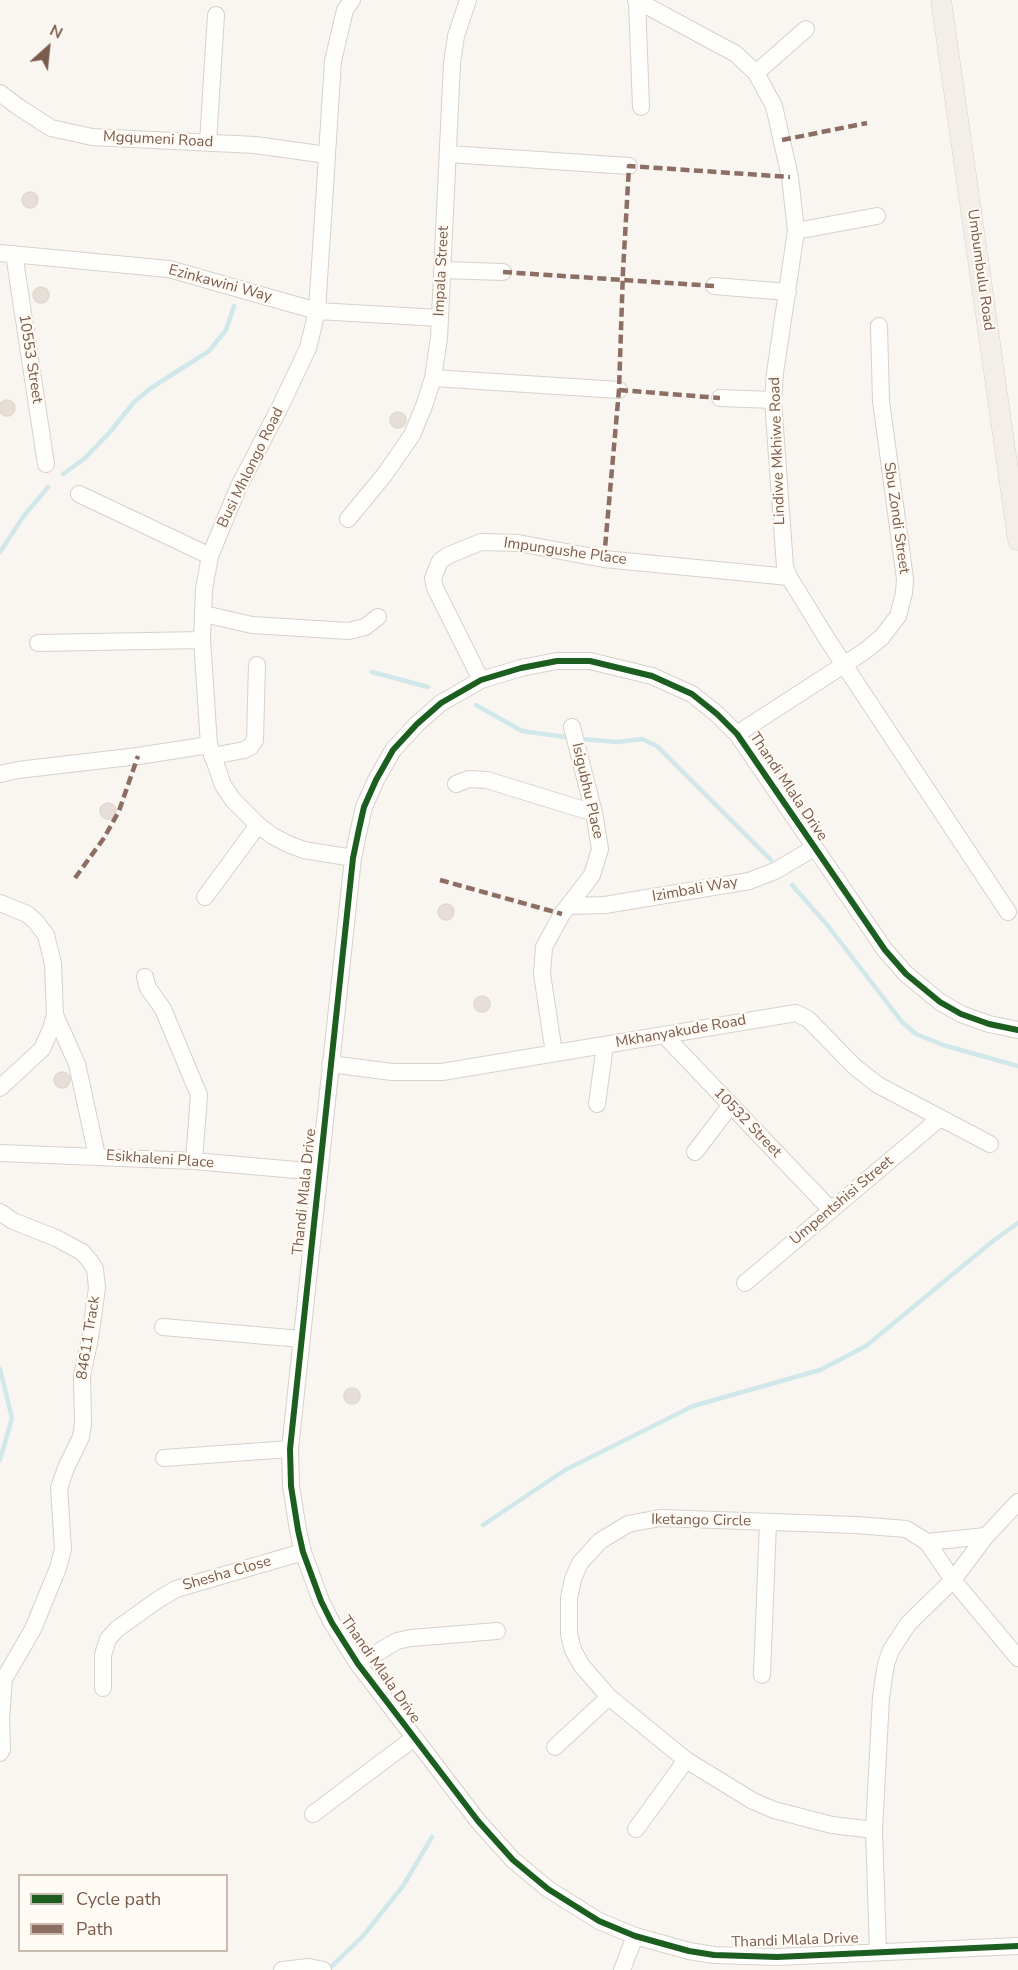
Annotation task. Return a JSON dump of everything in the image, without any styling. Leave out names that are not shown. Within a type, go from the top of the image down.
[{"type":"main road","name":"Umbumbulu Road","points":[[941,0],[1018,540]]},
{"type":"street","name":"Busi Mhlongo Road","points":[[352,0],[345,10],[333,61],[317,311],[308,348],[238,488],[210,556],[204,589],[202,640],[210,750],[223,785],[233,800],[258,825],[273,836],[304,850],[353,858]]},
{"type":"street","name":"Impala Street","points":[[348,519],[385,474],[407,442],[419,419],[433,378],[443,270],[452,63],[456,36],[468,0]]},
{"type":"street","points":[[636,0],[641,107]]},
{"type":"street","name":"Lindiwe Mkhiwe Road","points":[[636,0],[724,47],[748,64],[766,88],[777,118],[790,177],[796,231],[773,400],[783,557],[789,577],[829,642],[1008,912]]},
{"type":"street","points":[[208,143],[216,15]]},
{"type":"street","points":[[756,74],[806,28]]},
{"type":"street","name":"Mgqumeni Road","points":[[0,93],[51,128],[92,137],[255,145],[327,156]]},
{"type":"street","points":[[449,154],[629,166]]},
{"type":"street","points":[[796,231],[877,216]]},
{"type":"street","name":"Ezinkawini Way","points":[[7,254],[169,269],[317,311],[440,318]]},
{"type":"street","name":"10553 Street","points":[[7,254],[46,464]]},
{"type":"street","points":[[443,270],[503,272]]},
{"type":"street","points":[[714,286],[788,292]]},
{"type":"street","name":"Sbu Zondi Street","points":[[737,734],[845,664],[882,637],[898,616],[905,579],[881,401],[879,326]]},
{"type":"street","points":[[433,378],[619,390]]},
{"type":"street","points":[[720,398],[773,400]]},
{"type":"street","points":[[79,494],[210,556]]},
{"type":"street","name":"Impungushe Place","points":[[481,680],[435,588],[433,578],[440,561],[481,542],[518,543],[604,559],[789,577]]},
{"type":"street","points":[[204,614],[262,626],[348,631],[365,627],[378,617]]},
{"type":"street","points":[[38,643],[202,640]]},
{"type":"street","name":"Thandi Mlala Drive","points":[[1018,1030],[989,1024],[961,1014],[940,1002],[906,974],[885,950],[737,734],[692,694],[652,676],[623,668],[590,661],[557,661],[521,668],[481,680],[441,703],[393,750],[364,807],[353,858],[290,1449],[292,1495],[303,1552],[321,1601],[358,1664],[478,1821],[513,1860],[574,1907],[634,1936],[689,1951],[747,1957],[1018,1946]]},
{"type":"street","points":[[0,774],[138,756],[210,750],[244,750],[250,747],[255,740],[257,665]]},
{"type":"street","name":"Isigubhu Place","points":[[554,1053],[542,974],[542,959],[552,930],[592,876],[600,849],[594,813],[572,727]]},
{"type":"street","points":[[456,784],[470,779],[487,780],[594,813]]},
{"type":"street","points":[[205,897],[258,825]]},
{"type":"street","name":"Izimbali Way","points":[[568,906],[616,904],[749,881],[775,871],[814,848]]},
{"type":"street","points":[[0,903],[27,914],[46,935],[53,964],[55,1015],[42,1049],[0,1088]]},
{"type":"street","points":[[145,977],[148,988],[163,1009],[199,1095],[194,1161]]},
{"type":"street","name":"Mkhanyakude Road","points":[[330,1064],[392,1072],[442,1072],[773,1015],[796,1013],[808,1019],[866,1077],[939,1119],[990,1144]]},
{"type":"street","points":[[55,1015],[77,1064],[97,1156]]},
{"type":"street","name":"10532 Street","points":[[664,1035],[831,1210]]},
{"type":"street","points":[[597,1104],[604,1045]]},
{"type":"street","points":[[695,1152],[730,1106]]},
{"type":"street","name":"Umpentshisi Street","points":[[744,1283],[939,1119]]},
{"type":"street","name":"Esikhaleni Place","points":[[0,1153],[194,1161],[319,1172]]},
{"type":"street","name":"84611 Track","points":[[0,1212],[14,1221],[56,1238],[82,1252],[95,1269],[97,1288],[82,1376],[81,1437],[59,1488],[63,1549],[58,1568],[33,1629],[4,1679],[0,1753]]},
{"type":"street","points":[[163,1327],[301,1339]]},
{"type":"street","points":[[164,1458],[290,1449]]},
{"type":"street","points":[[878,1951],[874,1830],[881,1696],[886,1664],[891,1650],[908,1624],[953,1580],[986,1536],[1018,1502]]},
{"type":"street","name":"Iketango Circle","points":[[874,1830],[832,1825],[774,1810],[753,1801],[686,1760],[609,1697],[582,1666],[573,1650],[568,1634],[569,1598],[573,1579],[580,1563],[600,1541],[613,1532],[628,1524],[660,1518],[892,1527],[915,1533],[927,1542],[953,1580],[1018,1658]]},
{"type":"street","points":[[762,1675],[768,1522]]},
{"type":"street","points":[[927,1542],[986,1536]]},
{"type":"street","name":"Shesha Close","points":[[103,1688],[103,1655],[108,1639],[117,1629],[159,1599],[176,1589],[303,1552]]},
{"type":"street","points":[[358,1664],[398,1641],[497,1631]]},
{"type":"street","points":[[555,1747],[609,1697]]},
{"type":"street","points":[[313,1814],[414,1738]]},
{"type":"street","points":[[636,1829],[686,1760]]},
{"type":"street","points":[[622,1970],[634,1936]]},
{"type":"street","points":[[282,1970],[309,1966],[322,1970]]},
{"type":"building","points":[[30,192],[36,194],[38,200],[36,206],[30,208],[24,206],[22,200],[24,194]]},
{"type":"building","points":[[41,287],[47,289],[49,295],[47,301],[41,303],[35,301],[33,295],[35,289]]},
{"type":"building","points":[[7,400],[15,408],[7,416],[-1,408]]},
{"type":"building","points":[[398,412],[404,414],[406,420],[404,426],[398,428],[392,426],[390,420],[392,414]]},
{"type":"building","points":[[108,803],[116,811],[108,819],[100,811]]},
{"type":"building","points":[[446,904],[454,912],[446,920],[438,912]]},
{"type":"building","points":[[482,996],[488,998],[490,1004],[488,1010],[482,1012],[476,1010],[474,1004],[476,998]]},
{"type":"building","points":[[62,1072],[70,1080],[62,1088],[54,1080]]},
{"type":"building","points":[[352,1388],[360,1396],[352,1404],[344,1396]]},
{"type":"waterway","points":[[63,474],[84,459],[134,402],[151,388],[209,351],[226,330],[234,306]]},
{"type":"waterway","points":[[0,552],[23,517],[48,487]]},
{"type":"waterway","points":[[372,672],[428,687]]},
{"type":"waterway","points":[[476,705],[522,731],[566,737]]},
{"type":"waterway","points":[[580,739],[618,742],[642,739],[657,746],[771,860]]},
{"type":"waterway","points":[[792,885],[828,926],[902,1022],[916,1034],[943,1045],[1018,1066]]},
{"type":"waterway","points":[[483,1525],[565,1470],[693,1406],[820,1370],[866,1346],[1018,1223]]},
{"type":"waterway","points":[[0,1369],[12,1418],[0,1460]]},
{"type":"waterway","points":[[328,1970],[363,1936],[403,1886],[432,1837]]},
{"type":"marked path","points":[[782,140],[867,123]]},
{"type":"marked path","points":[[604,559],[619,390],[629,166],[790,177]]},
{"type":"marked path","points":[[503,272],[714,286]]},
{"type":"marked path","points":[[619,390],[720,398]]},
{"type":"marked path","points":[[75,878],[104,838],[119,811],[138,756]]},
{"type":"marked path","points":[[440,880],[562,914]]},
{"type":"cycle path","points":[[1018,1030],[989,1024],[961,1014],[940,1002],[906,974],[885,950],[737,734],[692,694],[652,676],[590,661],[557,661],[521,668],[481,680],[441,703],[393,750],[364,807],[353,858],[290,1449],[291,1486],[303,1552],[321,1601],[332,1623],[358,1664],[478,1821],[513,1860],[548,1889],[599,1921],[635,1936],[689,1951],[714,1955],[777,1957],[1018,1946]]}]
